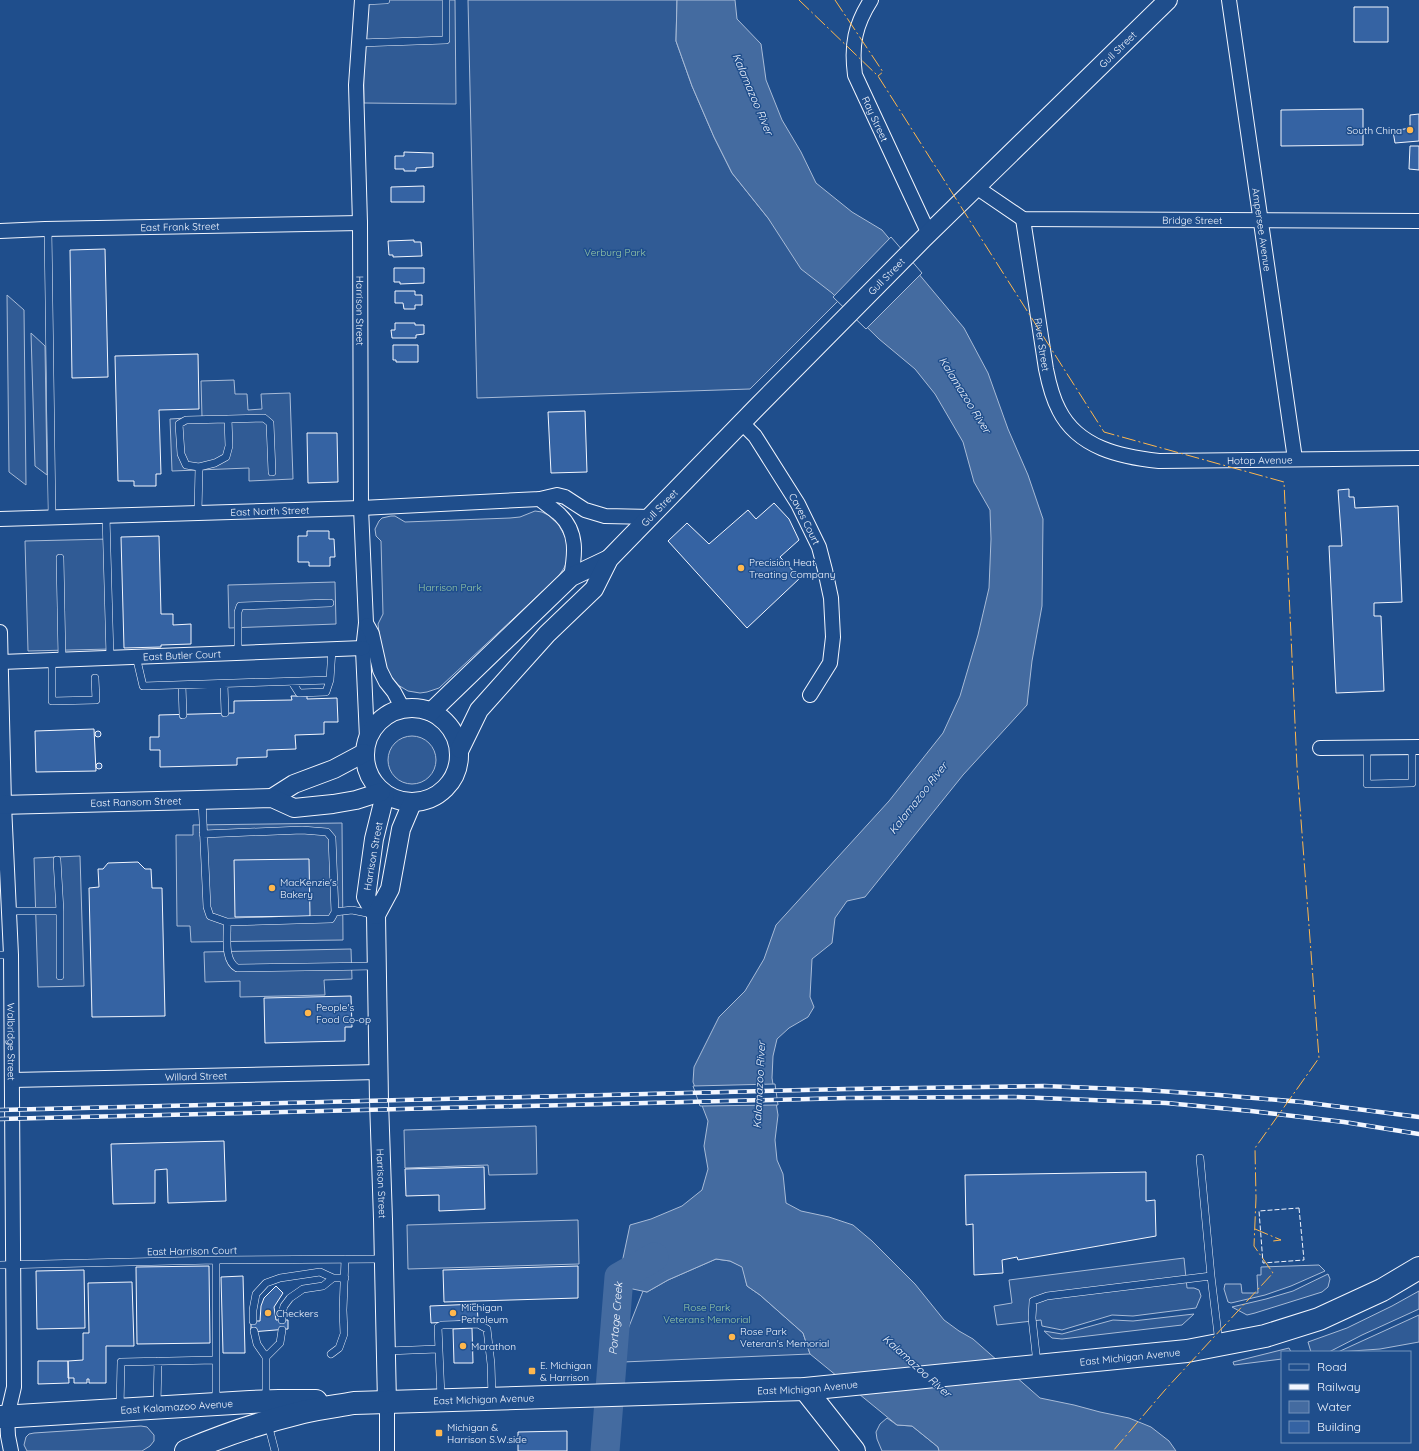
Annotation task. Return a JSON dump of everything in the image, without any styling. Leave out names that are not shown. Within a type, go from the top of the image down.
[{"type":"main road","name":"East Michigan Avenue","points":[[354,1403],[492,1400],[811,1389],[1027,1366],[1188,1351],[1264,1336],[1319,1318],[1382,1290],[1419,1268]]},
{"type":"main road","points":[[811,1389],[854,1451]]},
{"type":"main road","name":"East Kalamazoo Avenue","points":[[4,1417],[216,1404],[266,1411],[302,1401],[354,1403]]},
{"type":"main road","points":[[186,1451],[218,1438],[266,1411]]},
{"type":"street","name":"Harrison Street","points":[[362,0],[356,85],[360,223],[362,508],[366,623],[363,648],[366,745]]},
{"type":"street","name":"Ray Street","points":[[871,0],[856,30],[853,58],[855,75],[926,237]]},
{"type":"street","name":"Gull Street","points":[[460,749],[479,710],[547,634],[594,589],[610,559],[926,237],[1168,0]]},
{"type":"street","name":"Ampersee Avenue","points":[[1229,0],[1295,460]]},
{"type":"street","points":[[976,187],[1023,219]]},
{"type":"street","name":"Bridge Street","points":[[1023,219],[1419,221]]},
{"type":"street","name":"River Street","points":[[1023,219],[1046,370],[1051,393],[1059,411],[1067,423],[1088,441],[1102,449]]},
{"type":"street","name":"East Frank Street","points":[[0,231],[360,223]]},
{"type":"street","name":"Caves Court","points":[[742,423],[755,436],[798,504],[819,547],[826,570],[831,598],[833,637],[832,650],[830,663],[810,695]]},
{"type":"street","name":"Hotop Avenue","points":[[1102,449],[1137,458],[1159,460],[1419,458]]},
{"type":"street","name":"East North Street","points":[[0,519],[362,508],[540,500],[557,495],[566,497],[585,510],[605,516],[651,517]]},
{"type":"street","points":[[540,500],[561,516],[569,528],[574,540],[575,556],[571,577]]},
{"type":"street","name":"Gull Street","points":[[431,712],[571,577],[610,559]]},
{"type":"street","name":"Harrison Street","points":[[366,623],[372,634],[380,670],[386,682],[394,692],[402,709]]},
{"type":"street","name":"Walbridge Street","points":[[0,632],[2,805],[9,911],[6,955],[12,1080],[7,1265],[14,1387],[4,1417],[10,1451]]},
{"type":"street","name":"East Butler Court","points":[[0,662],[363,648]]},
{"type":"street","points":[[417,708],[431,712],[445,721],[455,734],[460,749],[459,766],[453,781],[442,793],[428,801],[412,803],[396,801],[383,793],[365,768],[366,745],[375,724],[387,715],[402,709],[417,708]]},
{"type":"street","points":[[272,798],[294,784],[334,769],[366,745]]},
{"type":"street","points":[[1320,748],[1416,748]]},
{"type":"street","name":"Harrison Street","points":[[383,793],[374,839],[366,897],[376,915],[387,1351],[387,1451]]},
{"type":"street","name":"East Ransom Street","points":[[2,805],[272,798],[294,808],[333,804],[383,793]]},
{"type":"street","name":"Harrison Street","points":[[376,915],[390,889],[401,829],[412,803]]},
{"type":"street","name":"Willard Street","points":[[12,1080],[379,1072]]},
{"type":"lane","points":[[362,0],[386,0]]},
{"type":"lane","points":[[359,43],[446,40],[446,0]]},
{"type":"lane","points":[[48,229],[50,284],[52,518]]},
{"type":"lane","points":[[228,419],[229,446],[226,457],[215,464],[199,467],[186,465],[181,454],[179,424],[186,420],[264,418],[270,423],[272,472]]},
{"type":"lane","points":[[198,513],[199,467]]},
{"type":"lane","points":[[106,516],[110,657]]},
{"type":"lane","points":[[60,558],[57,659],[52,702],[96,700],[95,678]]},
{"type":"lane","points":[[238,653],[238,612],[240,606],[330,604]]},
{"type":"lane","points":[[292,682],[299,693],[326,692],[330,680],[332,649]]},
{"type":"lane","points":[[136,656],[142,686],[330,680]]},
{"type":"lane","points":[[224,684],[226,713]]},
{"type":"lane","points":[[182,685],[183,715]]},
{"type":"lane","points":[[1367,748],[1367,784],[1416,783],[1416,748]]},
{"type":"lane","points":[[202,799],[203,834],[207,907],[210,916],[227,922],[331,919],[335,912],[332,838],[327,832],[302,830],[203,834]]},
{"type":"lane","points":[[57,860],[60,911],[60,976]]},
{"type":"lane","points":[[335,912],[352,910],[364,911],[376,915]]},
{"type":"lane","points":[[9,911],[60,911]]},
{"type":"lane","points":[[227,922],[228,956],[237,968],[377,966]]},
{"type":"lane","points":[[1200,1158],[1211,1276],[1220,1345]]},
{"type":"lane","points":[[331,1354],[339,1348],[344,1334],[343,1310],[345,1259]]},
{"type":"lane","name":"East Harrison Court","points":[[7,1265],[216,1260],[384,1259]]},
{"type":"lane","points":[[216,1260],[216,1404]]},
{"type":"lane","points":[[253,1321],[253,1310],[256,1294],[266,1283],[280,1278],[320,1272],[333,1278],[345,1278]]},
{"type":"lane","points":[[1027,1366],[1033,1301],[1047,1296],[1211,1276]]},
{"type":"lane","points":[[282,1320],[284,1306],[290,1298],[303,1289],[323,1286],[333,1278]]},
{"type":"lane","points":[[441,1401],[438,1327],[442,1325],[478,1324],[487,1329],[491,1364],[492,1400]]},
{"type":"lane","points":[[266,1358],[280,1343],[282,1330]]},
{"type":"lane","points":[[254,1331],[256,1344],[266,1358],[266,1411],[275,1451]]},
{"type":"lane","points":[[387,1351],[438,1349]]},
{"type":"lane","points":[[120,1410],[120,1362],[216,1360]]},
{"type":"lane","points":[[157,1408],[158,1361]]},
{"type":"shaded area","points":[[363,0],[455,0],[456,104],[364,103]]},
{"type":"shaded area","name":"Verburg Park","points":[[468,0],[677,0],[676,41],[692,86],[714,137],[732,173],[768,218],[839,300],[750,389],[477,398]]},
{"type":"shaded area","points":[[7,295],[24,310],[26,485],[9,472]]},
{"type":"shaded area","points":[[31,333],[45,346],[47,475],[35,466]]},
{"type":"shaded area","points":[[234,380],[235,394],[247,394],[248,410],[262,409],[261,394],[290,393],[293,479],[249,481],[249,468],[172,471],[170,419],[202,417],[201,381]]},
{"type":"shaded area","name":"Harrison Park","points":[[535,511],[548,515],[558,524],[565,536],[567,544],[567,561],[558,577],[439,688],[420,693],[408,691],[398,685],[386,669],[378,624],[383,614],[381,541],[376,536],[375,529],[379,521],[382,518],[391,516],[395,516],[405,522],[510,518],[520,517]]},
{"type":"shaded area","points":[[109,539],[111,649],[28,651],[25,541]]},
{"type":"shaded area","points":[[335,582],[336,624],[229,628],[228,585]]},
{"type":"shaded area","points":[[407,736],[417,736],[429,743],[436,755],[436,765],[429,777],[417,784],[407,784],[399,780],[392,773],[388,765],[388,755],[392,747],[399,740]]},
{"type":"shaded area","points":[[342,823],[343,940],[191,942],[190,926],[177,926],[176,835],[193,835],[193,825]]},
{"type":"shaded area","points":[[80,856],[84,986],[38,987],[34,858]]},
{"type":"shaded area","points":[[351,949],[352,979],[324,980],[325,995],[240,997],[240,981],[205,982],[204,952]]},
{"type":"shaded area","points":[[536,1126],[537,1174],[489,1175],[488,1165],[405,1168],[404,1130]]},
{"type":"shaded area","points":[[578,1220],[579,1264],[408,1269],[407,1225]]},
{"type":"shaded area","points":[[1184,1258],[1187,1288],[1199,1290],[1201,1296],[1196,1308],[1133,1316],[1112,1315],[1062,1330],[1042,1326],[1041,1320],[997,1325],[994,1306],[1012,1303],[1009,1280]]},
{"type":"shaded area","name":"Rose Park Veterans Memorial","points":[[716,1259],[730,1261],[743,1267],[747,1286],[760,1295],[803,1333],[810,1354],[623,1362],[619,1352],[643,1291],[647,1292],[668,1280]]},
{"type":"shaded area","points":[[1319,1265],[1325,1271],[1291,1286],[1265,1295],[1231,1303],[1228,1302],[1224,1289],[1225,1284],[1241,1284],[1242,1293],[1258,1293],[1257,1275],[1261,1275],[1261,1267]]},
{"type":"shaded area","points":[[1328,1274],[1330,1279],[1328,1287],[1322,1292],[1247,1315],[1232,1307],[1293,1291]]},
{"type":"shaded area","points":[[1419,1291],[1419,1309],[1331,1351],[1311,1351],[1308,1342],[1347,1328]]},
{"type":"shaded area","points":[[1194,1314],[1182,1325],[1062,1339],[1052,1338],[1044,1331],[1062,1334],[1113,1320],[1133,1321]]},
{"type":"shaded area","points":[[1419,1315],[1419,1342],[1380,1349],[1340,1351]]},
{"type":"shaded area","points":[[1289,1348],[1290,1351],[1281,1351],[1281,1359],[1234,1365],[1233,1362]]},
{"type":"shaded area","points":[[887,1418],[897,1425],[912,1426],[938,1447],[939,1451],[882,1451],[876,1432],[880,1424]]},
{"type":"shaded area","points":[[141,1426],[147,1427],[154,1435],[154,1441],[150,1446],[142,1451],[27,1451],[24,1445],[26,1437],[29,1434],[34,1433]]},
{"type":"water","name":"Kalamazoo River","points":[[677,0],[735,0],[737,19],[761,44],[766,80],[782,120],[801,152],[816,183],[852,212],[882,230],[964,328],[988,373],[1008,429],[1028,475],[1043,519],[1042,606],[1032,661],[1027,705],[963,775],[865,897],[847,901],[835,918],[832,943],[812,959],[810,997],[814,1007],[808,1017],[789,1028],[777,1039],[773,1056],[772,1078],[778,1115],[775,1140],[777,1160],[783,1174],[786,1203],[801,1211],[829,1217],[853,1225],[872,1241],[915,1284],[944,1320],[973,1339],[1040,1398],[1129,1418],[1151,1427],[1169,1441],[1176,1451],[939,1451],[938,1447],[912,1426],[897,1425],[810,1354],[803,1333],[760,1295],[747,1286],[742,1267],[730,1261],[716,1259],[668,1280],[647,1292],[628,1288],[619,1277],[630,1225],[651,1219],[682,1206],[702,1190],[708,1169],[704,1146],[708,1121],[693,1082],[694,1067],[719,1017],[745,991],[764,959],[776,925],[889,801],[943,733],[960,696],[978,635],[989,588],[991,539],[990,510],[974,482],[963,442],[935,394],[915,369],[879,339],[832,293],[801,269],[768,218],[732,173],[714,137],[692,86],[676,41]]},
{"type":"pier","points":[[891,237],[922,273],[866,329],[833,297]]},
{"type":"pier","points":[[775,1084],[778,1105],[700,1106],[693,1086]]},
{"type":"building","points":[[1354,7],[1388,7],[1388,42],[1354,42]]},
{"type":"building","points":[[1363,109],[1363,145],[1281,146],[1281,110]]},
{"type":"building","name":"South China","points":[[1419,114],[1419,141],[1395,143],[1393,131],[1410,128],[1410,115]]},
{"type":"building","points":[[1410,146],[1419,146],[1419,170],[1409,169]]},
{"type":"building","points":[[404,152],[433,153],[433,167],[416,168],[416,171],[395,169],[395,156],[404,156]]},
{"type":"building","points":[[424,186],[424,202],[391,202],[391,187]]},
{"type":"building","points":[[414,240],[414,242],[421,242],[422,256],[393,257],[393,255],[389,255],[388,241]]},
{"type":"building","points":[[105,249],[108,377],[72,378],[70,250]]},
{"type":"building","points":[[394,268],[424,268],[424,283],[400,284],[400,282],[394,282]]},
{"type":"building","points":[[395,291],[415,291],[415,295],[422,295],[422,305],[415,305],[415,309],[404,309],[403,303],[395,303]]},
{"type":"building","points":[[395,323],[415,323],[415,325],[424,325],[424,334],[416,335],[416,338],[392,338],[391,330],[395,330]]},
{"type":"building","points":[[393,345],[418,345],[418,362],[396,362],[396,360],[393,360]]},
{"type":"building","points":[[198,354],[199,409],[159,410],[161,474],[156,474],[156,486],[134,486],[134,481],[118,481],[115,356]]},
{"type":"building","points":[[585,411],[587,472],[551,473],[548,412]]},
{"type":"building","points":[[307,433],[337,433],[338,482],[308,483]]},
{"type":"building","points":[[1349,489],[1349,497],[1354,497],[1355,508],[1398,506],[1402,602],[1374,603],[1374,616],[1381,616],[1384,691],[1336,693],[1329,546],[1342,546],[1338,490]]},
{"type":"building","name":"Precision Heat Treating Company","points":[[774,503],[789,519],[799,540],[780,557],[800,578],[747,628],[668,541],[687,523],[709,544],[748,510],[756,519]]},
{"type":"building","points":[[307,531],[329,531],[329,539],[334,539],[335,557],[330,557],[330,566],[309,566],[309,562],[298,562],[298,536],[307,536]]},
{"type":"building","points":[[159,536],[161,614],[173,614],[173,625],[191,624],[191,644],[161,645],[161,647],[124,648],[121,537]]},
{"type":"building","points":[[291,696],[307,696],[307,699],[337,698],[338,722],[324,722],[324,734],[295,735],[296,749],[267,750],[267,757],[237,758],[237,765],[160,767],[160,750],[150,750],[150,737],[159,737],[159,715],[234,713],[234,701],[292,700]]},
{"type":"building","points":[[94,729],[96,771],[36,772],[35,731]]},
{"type":"building","points":[[98,731],[101,734],[98,737],[95,734]]},
{"type":"building","points":[[99,763],[102,766],[99,769],[96,766]]},
{"type":"building","name":"MacKenzie's Bakery","points":[[309,859],[310,916],[235,917],[234,860]]},
{"type":"building","points":[[138,862],[145,869],[151,869],[152,888],[162,888],[165,1016],[92,1017],[89,888],[99,887],[98,869],[103,869],[108,863]]},
{"type":"building","name":"People's Food Co-op","points":[[351,996],[352,1027],[345,1027],[345,1041],[265,1043],[264,998]]},
{"type":"building","points":[[224,1141],[226,1201],[168,1203],[167,1169],[155,1170],[155,1203],[113,1204],[111,1144]]},
{"type":"building","points":[[484,1167],[485,1209],[439,1211],[439,1195],[406,1196],[405,1169]]},
{"type":"building","points":[[1146,1172],[1146,1201],[1155,1200],[1156,1236],[1018,1260],[1017,1257],[1002,1260],[1003,1273],[974,1275],[973,1224],[966,1225],[965,1175]]},
{"type":"building","points":[[209,1266],[210,1343],[137,1344],[136,1267]]},
{"type":"building","points":[[578,1266],[578,1298],[444,1302],[443,1270]]},
{"type":"building","points":[[84,1270],[85,1328],[37,1329],[36,1271]]},
{"type":"building","points":[[243,1276],[245,1353],[223,1353],[221,1277]]},
{"type":"building","points":[[132,1282],[134,1346],[106,1346],[106,1383],[89,1383],[89,1379],[87,1379],[87,1383],[74,1383],[74,1378],[68,1378],[68,1361],[83,1360],[83,1333],[89,1333],[88,1283]]},
{"type":"building","name":"Checkers","points":[[276,1286],[283,1293],[274,1307],[276,1320],[288,1320],[288,1329],[251,1332],[251,1321],[260,1321],[261,1306],[264,1298]]},
{"type":"building","points":[[477,1304],[478,1320],[431,1323],[430,1306]]},
{"type":"building","points":[[472,1328],[473,1363],[454,1363],[453,1329]]},
{"type":"building","points":[[38,1361],[68,1361],[69,1383],[38,1384]]},
{"type":"building","points":[[567,1431],[567,1451],[518,1451],[518,1432]]},
{"type":"waterway","name":"Portage Creek","points":[[605,1451],[619,1277],[654,1257]]},
{"type":"railway","points":[[0,1110],[847,1089],[1044,1086],[1219,1095],[1302,1102],[1419,1117]]},
{"type":"railway","points":[[0,1119],[848,1098],[1014,1097],[1166,1103],[1344,1122],[1419,1134]]},
{"type":"fence","points":[[1299,1208],[1304,1260],[1263,1263],[1259,1211],[1299,1208]]},
{"type":"power","points":[[799,0],[878,76],[1104,432],[1284,482],[1297,767],[1319,1058],[1255,1148],[1256,1198],[1254,1246],[1273,1273],[1165,1390],[1113,1451]]},
{"type":"power","points":[[835,0],[883,72],[878,76]]},
{"type":"power","points":[[1255,1229],[1281,1240],[1273,1241]]},
{"type":"place","name":"South China","points":[[1410,130]]},
{"type":"place","name":"Precision Heat Treating Company","points":[[741,568]]},
{"type":"place","name":"MacKenzie's Bakery","points":[[272,888]]},
{"type":"place","name":"People's Food Co-op","points":[[308,1013]]},
{"type":"place","name":"Checkers","points":[[268,1313]]},
{"type":"place","name":"Michigan Petroleum","points":[[453,1313]]},
{"type":"place","name":"Rose Park Veteran's Memorial","points":[[732,1337]]},
{"type":"place","name":"Marathon","points":[[463,1346]]},
{"type":"place","name":"E. Michigan & Harrison","points":[[532,1371]]},
{"type":"place","name":"Michigan & Harrison S.W.side","points":[[439,1433]]}]
